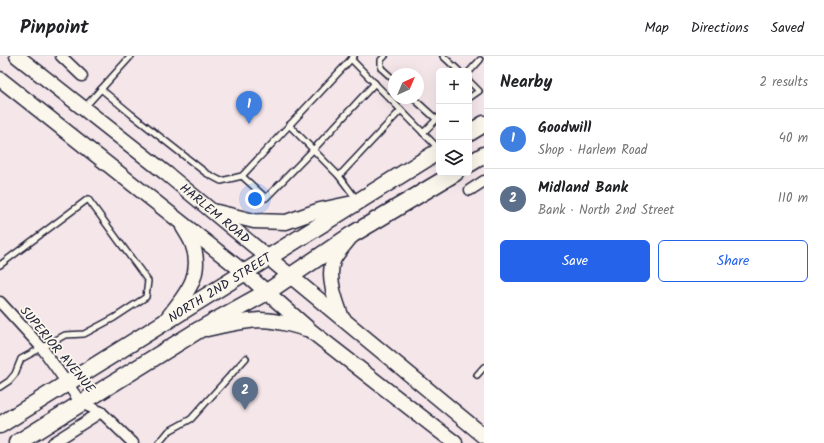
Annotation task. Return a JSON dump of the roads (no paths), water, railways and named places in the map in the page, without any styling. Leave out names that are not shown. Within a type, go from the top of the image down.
[{"type":"main road","name":"HARLEM ROAD","points":[[17,56],[210,209],[484,436]]},
{"type":"main road","name":"HARLEM ROAD","points":[[0,79],[245,273],[311,331],[455,443]]},
{"type":"main road","points":[[472,131],[484,124]]},
{"type":"main road","name":"NORTH 2ND STREET","points":[[0,425],[359,202],[436,152]]},
{"type":"main road","points":[[472,162],[484,155]]},
{"type":"main road","name":"NORTH 2ND STREET","points":[[17,443],[197,331],[267,292],[353,234],[450,176]]},
{"type":"main road","points":[[210,209],[222,214],[254,221],[286,222],[320,210],[359,202]]},
{"type":"main road","points":[[164,322],[193,283],[197,266],[192,244],[180,221]]},
{"type":"main road","points":[[342,319],[335,300],[331,282],[333,261],[353,234]]},
{"type":"main road","points":[[197,331],[226,324],[261,320],[294,325],[311,331]]},
{"type":"street","points":[[61,56],[82,76]]},
{"type":"street","points":[[470,190],[484,181]]},
{"type":"street","name":"SUPERIOR AVENUE","points":[[0,302],[42,348],[82,403],[101,412],[133,443]]},
{"type":"street","points":[[52,443],[101,412]]},
{"type":"lane","points":[[84,108],[131,56]]},
{"type":"lane","points":[[385,56],[381,60],[381,68],[388,74]]},
{"type":"lane","points":[[443,56],[456,68]]},
{"type":"lane","points":[[101,89],[206,173],[221,181],[242,176],[353,58],[436,147]]},
{"type":"lane","points":[[472,69],[480,60]]},
{"type":"lane","points":[[242,176],[266,198],[375,83]]},
{"type":"lane","points":[[472,84],[479,91],[472,96]]},
{"type":"lane","points":[[420,104],[436,116]]},
{"type":"lane","points":[[339,176],[400,110]]},
{"type":"lane","points":[[423,133],[436,120]]},
{"type":"lane","points":[[289,125],[339,176],[359,202]]},
{"type":"lane","points":[[0,265],[88,199],[148,281],[146,297],[114,318],[84,334],[65,335],[21,359],[15,374],[9,381],[0,387]]},
{"type":"lane","points":[[159,443],[169,431],[191,419],[246,358]]},
{"type":"lane","points":[[477,375],[484,367]]},
{"type":"place","name":"Goodwill","points":[[249,124]]},
{"type":"place","name":"Midland Bank","points":[[245,410]]}]
